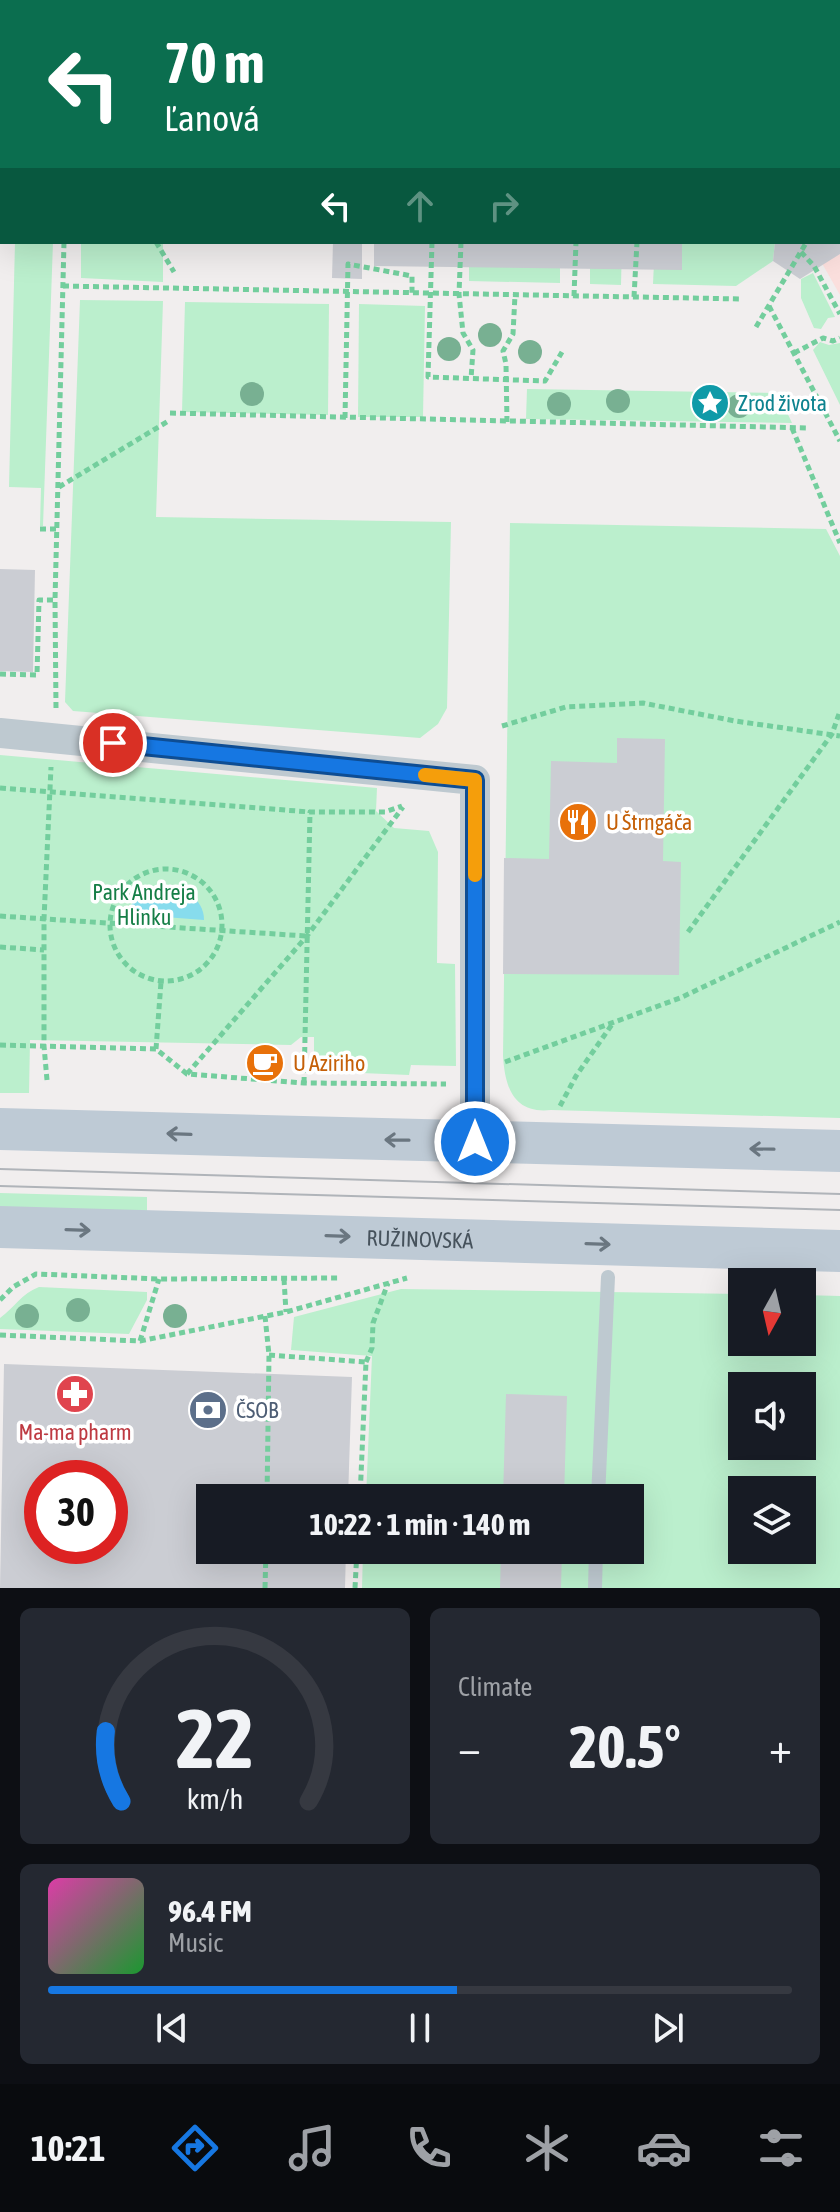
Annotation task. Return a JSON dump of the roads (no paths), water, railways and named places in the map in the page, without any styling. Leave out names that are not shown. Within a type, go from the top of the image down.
[{"type":"street","points":[[0,733],[475,780],[486,1074],[475,1142]]},
{"type":"street","points":[[0,1129],[840,1151]]},
{"type":"street","name":"RUŽINOVSKÁ","points":[[0,1227],[840,1251]]},
{"type":"lane","points":[[599,1484],[608,1277]]},
{"type":"lane","points":[[595,1588],[596,1564]]},
{"type":"water","points":[[161,886],[176,888],[196,899],[204,920],[125,914],[138,895]]},
{"type":"tram line","points":[[0,1169],[840,1194]]},
{"type":"tram line","points":[[0,1186],[840,1210]]},
{"type":"place","name":"Zrod života","points":[[710,403]]},
{"type":"place","name":"U Štrngáča","points":[[578,822]]},
{"type":"place","name":"U Aziriho","points":[[265,1063]]},
{"type":"place","name":"Ma-ma pharm","points":[[75,1394]]},
{"type":"place","name":"ČSOB","points":[[208,1410]]},
{"type":"park label","name":"Park Andreja Hlinku","points":[[144,904]]}]
